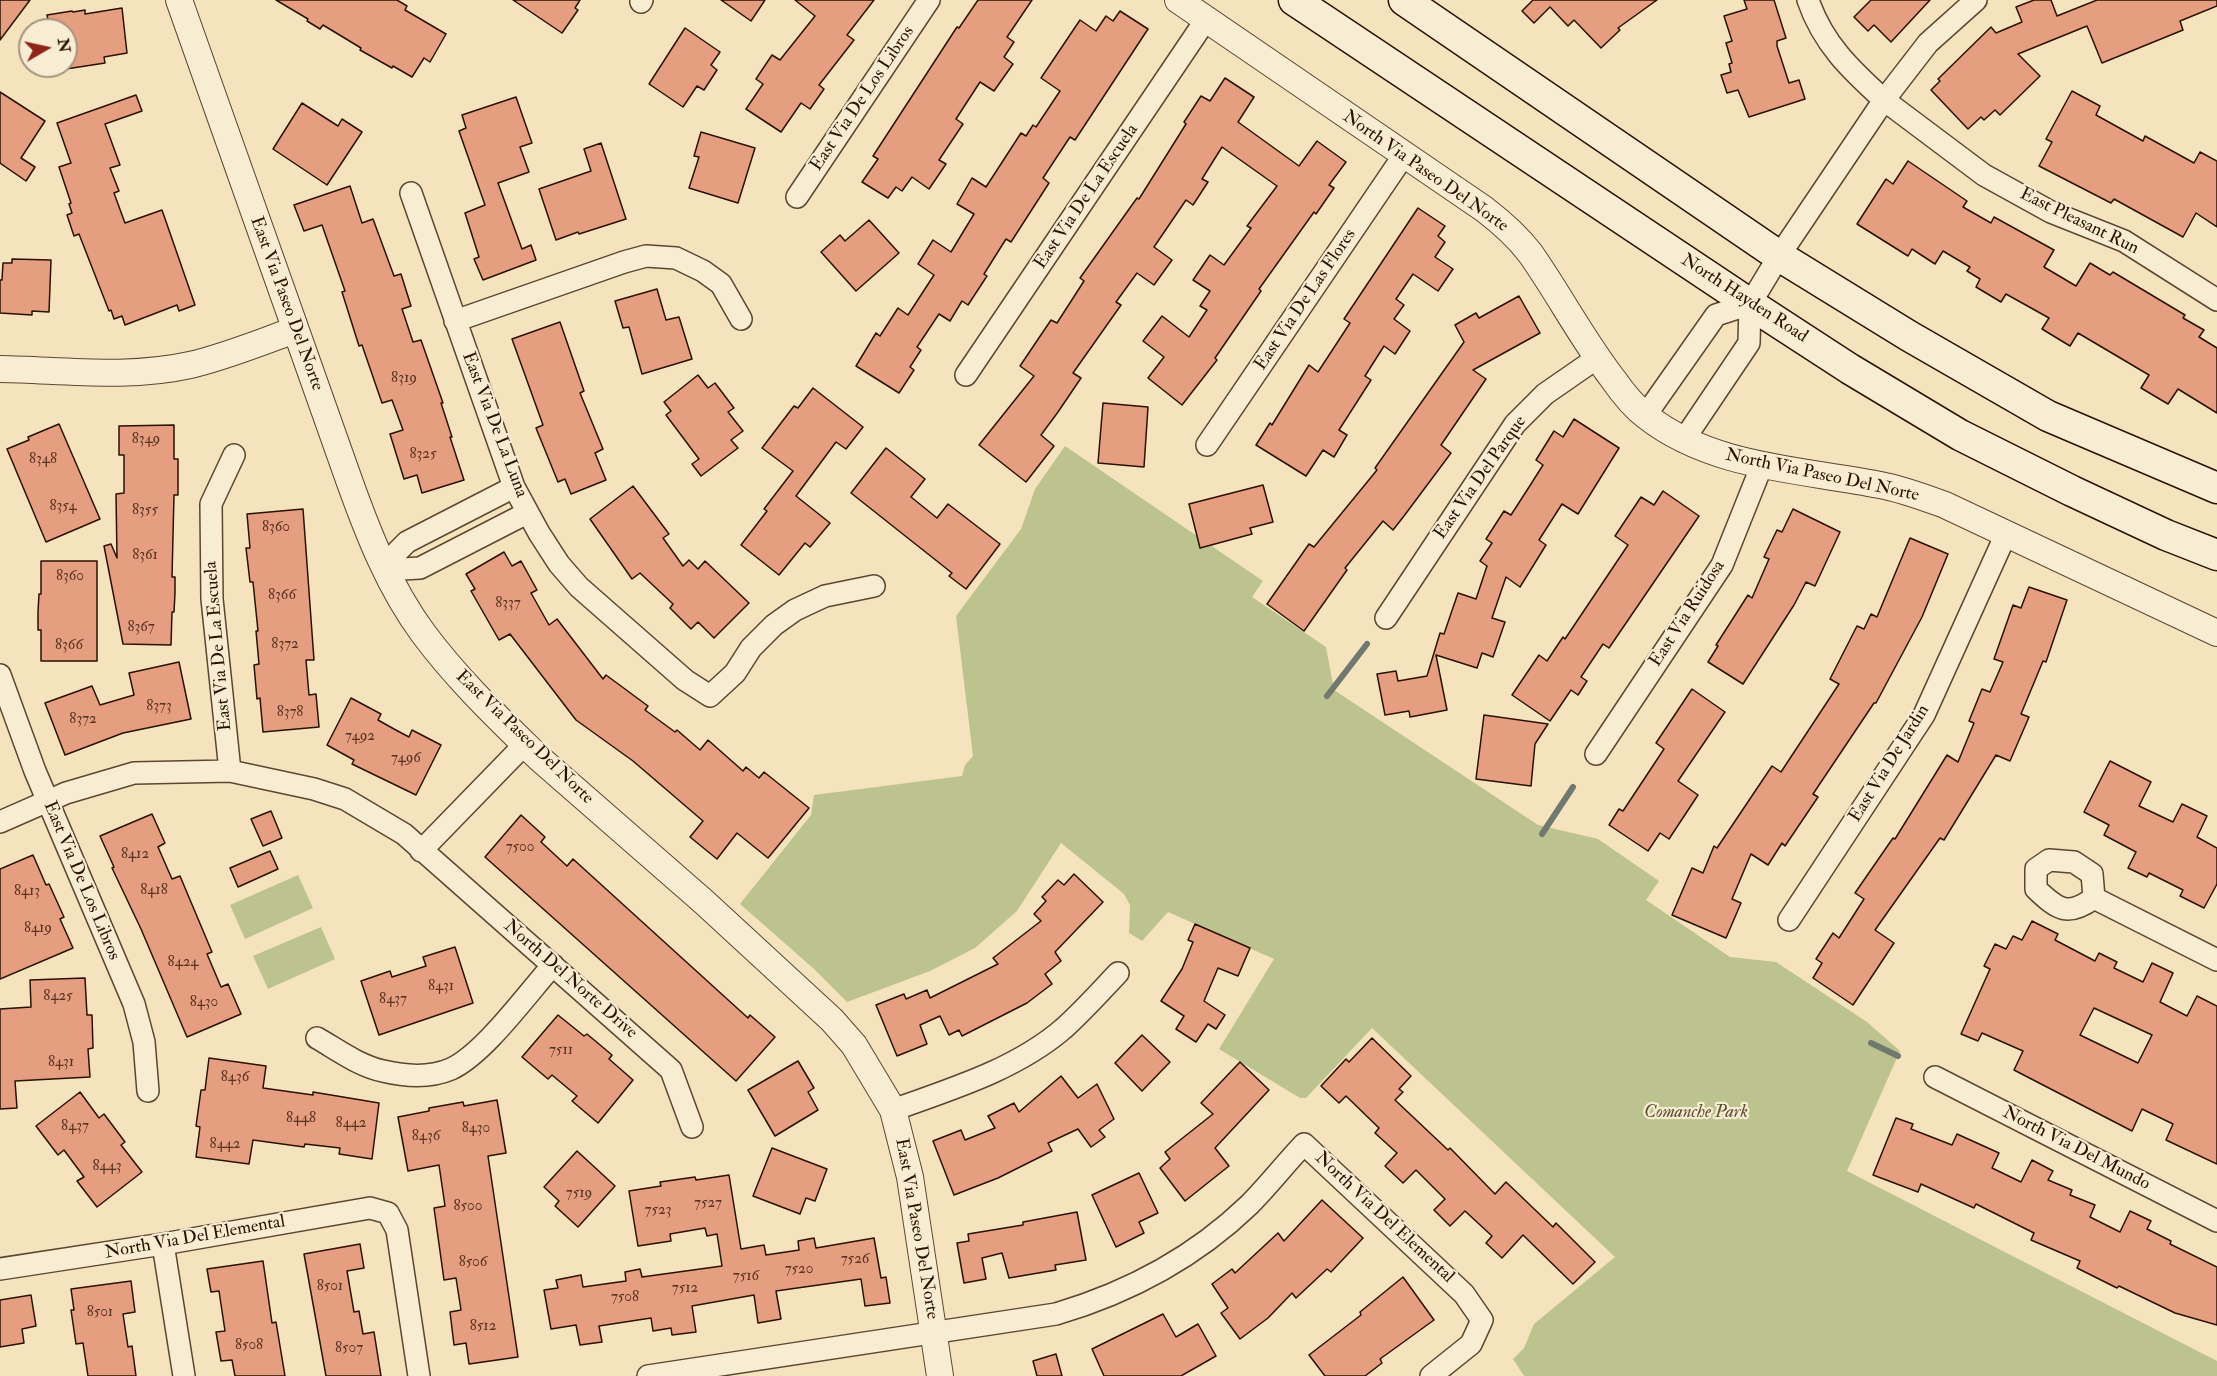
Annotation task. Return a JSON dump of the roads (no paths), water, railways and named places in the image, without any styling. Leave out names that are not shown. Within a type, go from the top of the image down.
[{"type":"main road","name":"North Hayden Road","points":[[1294,0],[1850,369],[1960,435],[2145,525],[2217,555]]},
{"type":"main road","points":[[1404,0],[1779,256],[1909,336],[2048,416],[2217,488]]},
{"type":"street","name":"East Via Paseo Del Norte","points":[[179,0],[295,330],[370,536],[385,570],[422,631],[450,666],[525,744],[713,910],[832,1020],[854,1046],[893,1110],[910,1176],[934,1333]]},
{"type":"street","name":"East Via De Los Libros","points":[[797,197],[929,0]]},
{"type":"street","name":"North Via Paseo Del Norte","points":[[1178,0],[1484,209],[1509,229],[1529,253],[1597,358],[1623,393],[1645,416],[1683,441],[1721,455],[1762,465],[1910,492],[2006,534],[2217,633]]},
{"type":"street","name":"East Pleasant Run","points":[[1808,0],[1830,44],[1847,67],[1884,100],[1984,175],[2051,212],[2124,241],[2217,300]]},
{"type":"street","points":[[1683,441],[1749,344],[1750,304],[1779,256],[1884,100],[1928,43],[1976,0]]},
{"type":"street","name":"East Via De La Escuela","points":[[966,375],[1207,18]]},
{"type":"street","name":"East Via De Las Flores","points":[[1207,445],[1404,155]]},
{"type":"street","name":"East Via De La Luna","points":[[411,193],[514,487],[527,513],[560,564],[579,587],[685,680],[710,696],[735,673],[751,648],[774,625],[795,610],[825,596],[874,586]]},
{"type":"street","points":[[455,321],[646,256],[676,258],[703,271],[721,285],[741,319]]},
{"type":"street","points":[[1645,416],[1716,315],[1750,304]]},
{"type":"street","points":[[0,369],[132,372],[164,369],[191,365],[295,330]]},
{"type":"street","name":"East Via Del Parque","points":[[1386,618],[1515,424],[1545,394],[1597,358]]},
{"type":"street","name":"East Via De La Escuela","points":[[230,771],[212,599],[211,504],[234,455]]},
{"type":"street","name":"East Via Ruidosa","points":[[1596,754],[1722,565],[1762,465]]},
{"type":"street","points":[[385,570],[407,542],[514,487]]},
{"type":"street","points":[[385,570],[420,568],[527,513]]},
{"type":"street","name":"East Via De Jardin","points":[[1789,920],[1923,716],[2006,534]]},
{"type":"street","name":"East Via De Los Libros","points":[[0,675],[48,801],[134,1004],[144,1042],[148,1091]]},
{"type":"street","points":[[422,851],[525,744]]},
{"type":"street","name":"North Del Norte Drive","points":[[0,822],[66,793],[134,773],[230,771],[314,789],[345,799],[404,834],[671,1070],[692,1127]]},
{"type":"street","points":[[2094,898],[2217,960]]},
{"type":"street","points":[[317,1038],[354,1060],[382,1071],[432,1075],[451,1069],[470,1058],[553,965]]},
{"type":"street","points":[[893,1110],[993,1073],[1033,1050],[1062,1030],[1118,973]]},
{"type":"street","name":"North Via Del Mundo","points":[[1935,1077],[2217,1221]]},
{"type":"street","name":"North Via Del Elemental","points":[[934,1333],[1056,1314],[1096,1302],[1143,1281],[1220,1230],[1249,1205],[1304,1144],[1464,1294],[1482,1320],[1471,1344],[1431,1376]]},
{"type":"street","name":"North Via Del Elemental","points":[[0,1269],[163,1244],[370,1208],[388,1213],[397,1230],[419,1376]]},
{"type":"street","points":[[163,1244],[184,1376]]},
{"type":"street","points":[[648,1376],[934,1333],[940,1376]]},
{"type":"waterway","points":[[1327,696],[1367,644]]},
{"type":"waterway","points":[[1542,834],[1573,787]]},
{"type":"waterway","points":[[1871,1043],[1898,1056]]},
{"type":"park label","name":"Comanche Park","points":[[1696,1113]]}]
